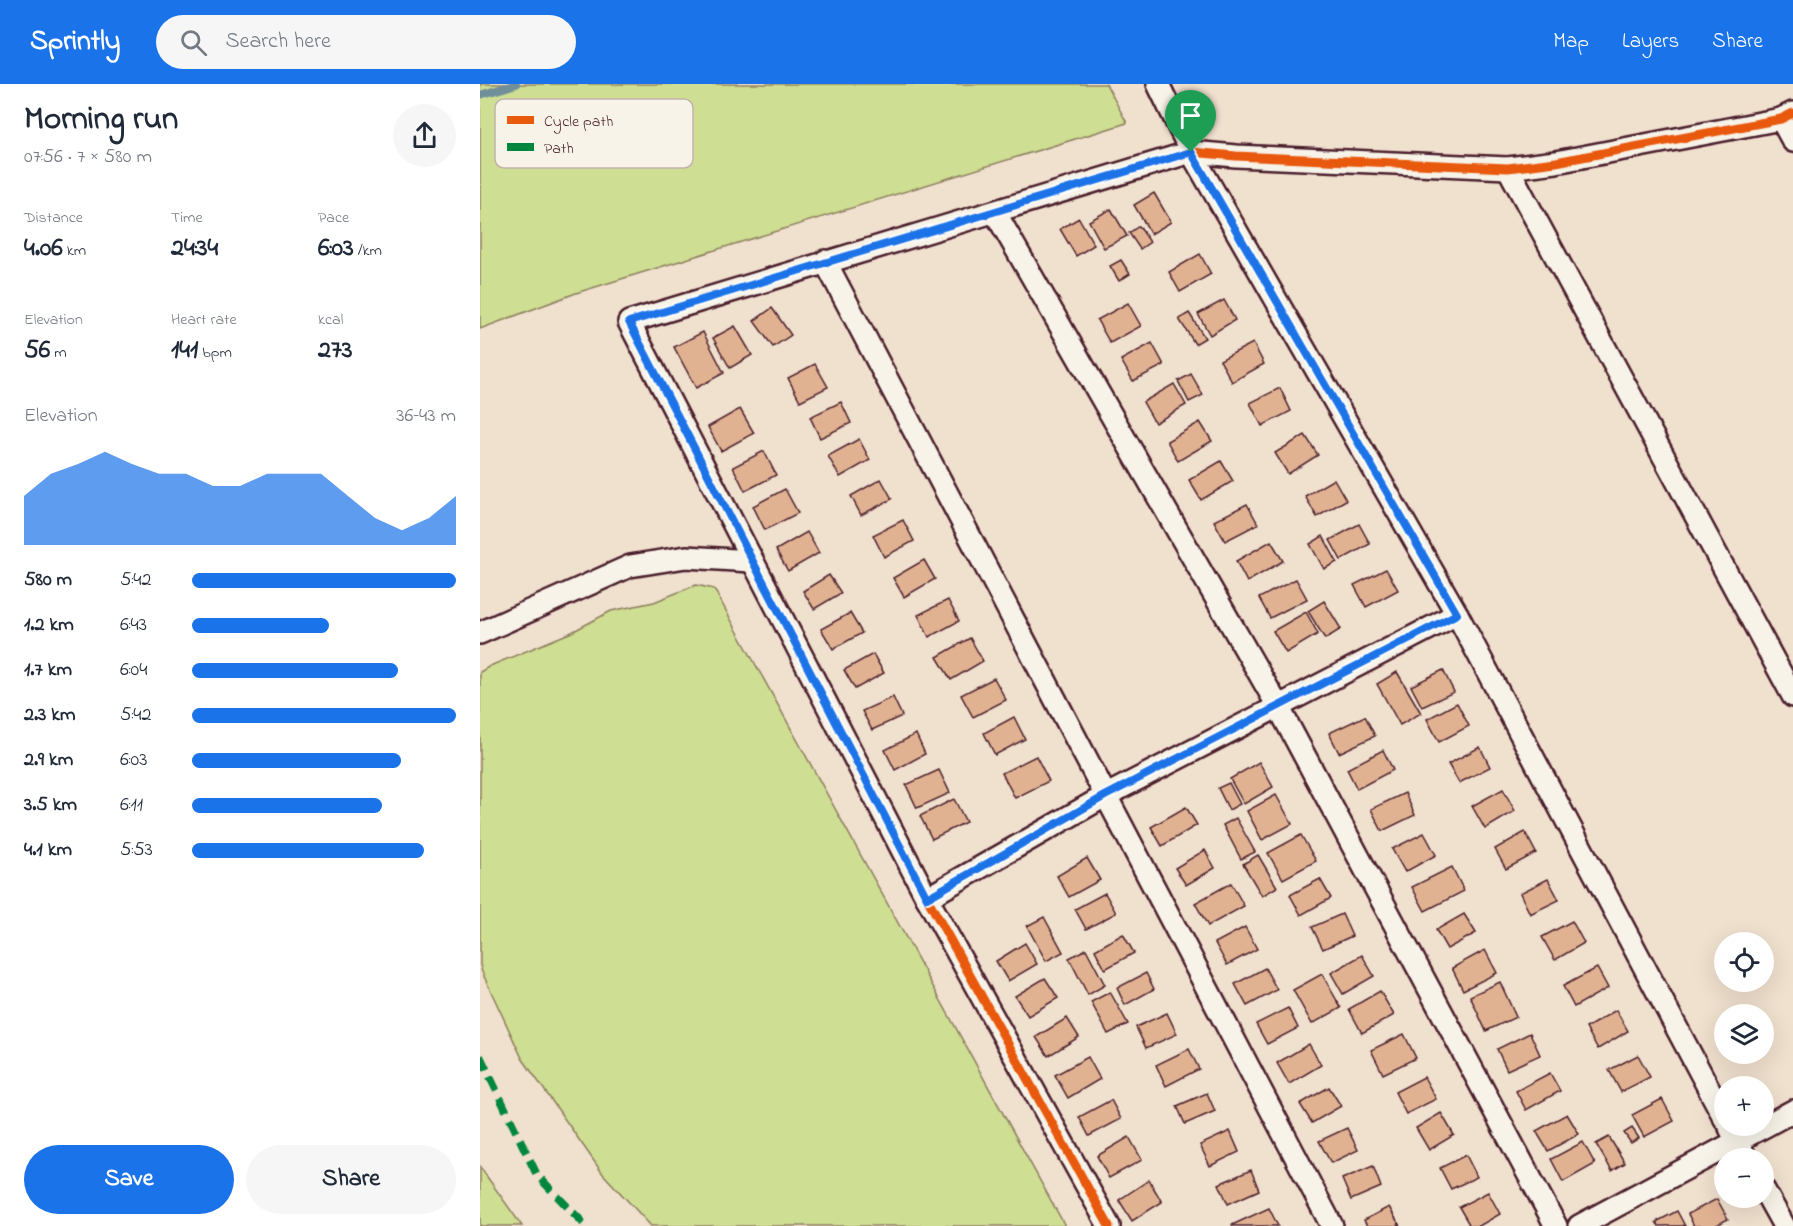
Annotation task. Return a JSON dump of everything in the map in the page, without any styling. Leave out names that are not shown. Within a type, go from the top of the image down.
[{"type":"street","points":[[1158,84],[1191,152],[1457,614],[1714,1098]]},
{"type":"street","points":[[1109,1226],[927,898],[629,322],[1191,152],[1248,157],[1508,168],[1556,162],[1787,116],[1793,141]]},
{"type":"street","points":[[1508,168],[1793,696]]},
{"type":"street","points":[[995,212],[1279,708],[1556,1226]]},
{"type":"street","points":[[825,261],[1332,1226]]},
{"type":"street","points":[[480,633],[630,566],[686,557],[751,561]]},
{"type":"street","points":[[927,898],[1105,796],[1457,614]]},
{"type":"street","points":[[1579,1226],[1793,1111]]},
{"type":"street","points":[[1774,1208],[1784,1226]]},
{"type":"green space","points":[[480,84],[1106,84],[1127,123],[576,293],[480,329]]},
{"type":"green space","points":[[696,585],[714,589],[1065,1226],[651,1226],[603,1174],[522,1058],[480,965],[480,672],[572,632],[611,611],[654,602]]},
{"type":"green space","points":[[480,1167],[522,1226],[480,1226]]},
{"type":"building","points":[[1154,193],[1171,222],[1151,234],[1134,205]]},
{"type":"building","points":[[1111,209],[1127,236],[1104,248],[1089,221]]},
{"type":"building","points":[[1079,218],[1094,245],[1076,256],[1060,229]]},
{"type":"building","points":[[1139,226],[1150,242],[1140,249],[1129,233]]},
{"type":"building","points":[[1200,254],[1211,274],[1180,292],[1169,272]]},
{"type":"building","points":[[1121,260],[1130,274],[1119,281],[1110,266]]},
{"type":"building","points":[[1224,300],[1235,320],[1210,335],[1198,314]]},
{"type":"building","points":[[1128,303],[1141,326],[1110,343],[1097,320]]},
{"type":"building","points":[[772,308],[791,335],[773,347],[754,321]]},
{"type":"building","points":[[1189,313],[1205,338],[1195,344],[1179,319]]},
{"type":"building","points":[[735,326],[752,355],[730,368],[713,338]]},
{"type":"building","points":[[703,332],[724,373],[696,388],[674,347]]},
{"type":"building","points":[[1152,343],[1164,365],[1133,381],[1121,360]]},
{"type":"building","points":[[1253,343],[1264,364],[1232,382],[1220,360]]},
{"type":"building","points":[[815,364],[828,387],[800,401],[788,378]]},
{"type":"building","points":[[1191,374],[1203,395],[1189,402],[1178,381]]},
{"type":"building","points":[[1174,384],[1186,405],[1155,423],[1143,402]]},
{"type":"building","points":[[1280,388],[1291,411],[1262,426],[1250,403]]},
{"type":"building","points":[[841,402],[851,423],[820,438],[810,417]]},
{"type":"building","points":[[740,409],[754,433],[721,451],[708,427]]},
{"type":"building","points":[[1200,422],[1212,441],[1178,461],[1167,441]]},
{"type":"building","points":[[1305,435],[1318,455],[1288,474],[1275,453]]},
{"type":"building","points":[[859,439],[870,460],[840,477],[828,456]]},
{"type":"building","points":[[764,451],[776,475],[745,491],[733,467]]},
{"type":"building","points":[[1221,461],[1233,481],[1201,500],[1189,480]]},
{"type":"building","points":[[881,479],[892,499],[861,515],[851,496]]},
{"type":"building","points":[[1334,479],[1346,500],[1317,517],[1305,496]]},
{"type":"building","points":[[785,489],[798,513],[765,530],[753,506]]},
{"type":"building","points":[[1247,504],[1258,524],[1225,541],[1214,521]]},
{"type":"building","points":[[903,520],[914,541],[884,557],[873,535]]},
{"type":"building","points":[[1359,524],[1370,544],[1341,560],[1330,540]]},
{"type":"building","points":[[807,532],[819,553],[788,571],[776,550]]},
{"type":"building","points":[[1323,536],[1337,562],[1324,569],[1310,544]]},
{"type":"building","points":[[1271,541],[1283,561],[1247,582],[1236,561]]},
{"type":"building","points":[[924,560],[935,579],[904,597],[893,578]]},
{"type":"building","points":[[1386,569],[1398,590],[1366,607],[1354,585]]},
{"type":"building","points":[[829,575],[841,593],[814,609],[803,591]]},
{"type":"building","points":[[1296,579],[1307,599],[1270,618],[1259,598]]},
{"type":"building","points":[[948,600],[959,621],[929,637],[918,615]]},
{"type":"building","points":[[1324,601],[1341,629],[1325,639],[1308,611]]},
{"type":"building","points":[[1306,612],[1318,634],[1286,653],[1273,631]]},
{"type":"building","points":[[850,613],[862,633],[833,649],[821,629]]},
{"type":"building","points":[[970,638],[983,661],[951,680],[937,657]]},
{"type":"building","points":[[873,654],[884,673],[855,689],[844,670]]},
{"type":"building","points":[[1443,670],[1454,692],[1422,707],[1411,686]]},
{"type":"building","points":[[1397,672],[1421,713],[1400,725],[1377,684]]},
{"type":"building","points":[[994,678],[1006,700],[973,717],[961,695]]},
{"type":"building","points":[[893,697],[902,716],[872,730],[862,711]]},
{"type":"building","points":[[1457,703],[1469,726],[1439,742],[1427,719]]},
{"type":"building","points":[[1365,716],[1375,736],[1339,753],[1329,733]]},
{"type":"building","points":[[1014,717],[1025,739],[995,755],[984,733]]},
{"type":"building","points":[[916,734],[925,754],[895,770],[885,750]]},
{"type":"building","points":[[1480,747],[1490,767],[1459,783],[1448,764]]},
{"type":"building","points":[[1383,750],[1393,770],[1357,789],[1347,769]]},
{"type":"building","points":[[1036,756],[1049,781],[1015,798],[1002,773]]},
{"type":"building","points":[[1259,762],[1273,787],[1244,804],[1230,779]]},
{"type":"building","points":[[939,770],[950,793],[917,808],[906,785]]},
{"type":"building","points":[[1229,783],[1240,804],[1229,810],[1218,788]]},
{"type":"building","points":[[1503,789],[1515,811],[1485,829],[1472,806]]},
{"type":"building","points":[[1405,793],[1415,815],[1382,831],[1371,809]]},
{"type":"building","points":[[1276,795],[1292,824],[1262,840],[1247,811]]},
{"type":"building","points":[[954,799],[966,822],[932,839],[920,816]]},
{"type":"building","points":[[1186,807],[1197,825],[1162,846],[1151,827]]},
{"type":"building","points":[[1236,818],[1255,852],[1241,859],[1223,825]]},
{"type":"building","points":[[1525,832],[1536,853],[1506,869],[1495,849]]},
{"type":"building","points":[[1424,833],[1436,855],[1405,872],[1392,849]]},
{"type":"building","points":[[1301,835],[1316,861],[1283,879],[1268,853]]},
{"type":"building","points":[[1205,850],[1215,868],[1186,885],[1175,868]]},
{"type":"building","points":[[1258,855],[1277,887],[1262,896],[1243,864]]},
{"type":"building","points":[[1087,858],[1100,880],[1069,897],[1057,876]]},
{"type":"building","points":[[1452,867],[1464,891],[1425,911],[1412,887]]},
{"type":"building","points":[[1320,879],[1331,898],[1301,915],[1290,895]]},
{"type":"building","points":[[1548,879],[1559,900],[1530,914],[1520,893]]},
{"type":"building","points":[[1231,883],[1244,906],[1208,926],[1195,903]]},
{"type":"building","points":[[1105,893],[1116,913],[1086,929],[1075,909]]},
{"type":"building","points":[[1342,914],[1352,936],[1323,949],[1312,927]]},
{"type":"building","points":[[1464,914],[1476,933],[1447,949],[1436,930]]},
{"type":"building","points":[[1044,917],[1063,952],[1046,961],[1027,926]]},
{"type":"building","points":[[1572,921],[1584,943],[1555,960],[1542,937]]},
{"type":"building","points":[[1245,927],[1257,949],[1227,965],[1215,943]]},
{"type":"building","points":[[1123,934],[1134,953],[1105,969],[1095,950]]},
{"type":"building","points":[[1025,943],[1037,964],[1008,981],[996,961]]},
{"type":"building","points":[[1086,949],[1105,985],[1088,995],[1069,958]]},
{"type":"building","points":[[1485,950],[1497,973],[1463,990],[1452,968]]},
{"type":"building","points":[[1362,955],[1374,976],[1343,994],[1331,973]]},
{"type":"building","points":[[1265,968],[1277,990],[1247,1006],[1235,984]]},
{"type":"building","points":[[1597,968],[1608,988],[1574,1007],[1563,986]]},
{"type":"building","points":[[1146,973],[1154,989],[1125,1005],[1117,988]]},
{"type":"building","points":[[1322,974],[1341,1008],[1312,1024],[1293,990]]},
{"type":"building","points":[[1045,978],[1058,998],[1028,1016],[1015,996]]},
{"type":"building","points":[[1500,982],[1516,1017],[1486,1031],[1470,996]]},
{"type":"building","points":[[1380,991],[1394,1015],[1362,1033],[1349,1009]]},
{"type":"building","points":[[1110,992],[1128,1024],[1108,1034],[1091,1002]]},
{"type":"building","points":[[1288,1008],[1298,1028],[1267,1044],[1256,1024]]},
{"type":"building","points":[[1616,1010],[1628,1031],[1598,1049],[1586,1028]]},
{"type":"building","points":[[1167,1013],[1177,1034],[1146,1048],[1136,1027]]},
{"type":"building","points":[[1067,1018],[1079,1037],[1048,1056],[1036,1037]]},
{"type":"building","points":[[1530,1033],[1540,1055],[1507,1070],[1497,1049]]},
{"type":"building","points":[[1404,1034],[1416,1058],[1383,1074],[1371,1050]]},
{"type":"building","points":[[1309,1044],[1321,1065],[1289,1084],[1277,1063]]},
{"type":"building","points":[[1189,1049],[1199,1069],[1166,1086],[1156,1065]]},
{"type":"building","points":[[1638,1055],[1650,1077],[1621,1092],[1609,1070]]},
{"type":"building","points":[[1088,1057],[1100,1079],[1068,1098],[1055,1075]]},
{"type":"building","points":[[1550,1073],[1560,1091],[1526,1110],[1516,1091]]},
{"type":"building","points":[[1424,1077],[1436,1099],[1406,1114],[1395,1092]]},
{"type":"building","points":[[1329,1087],[1341,1106],[1312,1123],[1300,1104]]},
{"type":"building","points":[[1207,1093],[1215,1111],[1185,1124],[1177,1106]]},
{"type":"building","points":[[1662,1099],[1674,1121],[1644,1137],[1632,1115]]},
{"type":"building","points":[[1111,1100],[1121,1119],[1089,1136],[1079,1117]]},
{"type":"building","points":[[1441,1113],[1454,1135],[1429,1150],[1416,1128]]},
{"type":"building","points":[[1567,1114],[1579,1134],[1548,1151],[1536,1131]]},
{"type":"building","points":[[1347,1128],[1358,1150],[1331,1163],[1319,1141]]},
{"type":"building","points":[[1632,1128],[1639,1138],[1631,1143],[1624,1133]]},
{"type":"building","points":[[1230,1131],[1239,1152],[1210,1166],[1200,1145]]},
{"type":"building","points":[[1129,1137],[1142,1160],[1109,1178],[1097,1156]]},
{"type":"building","points":[[1609,1137],[1625,1163],[1612,1171],[1596,1144]]},
{"type":"building","points":[[1583,1142],[1595,1164],[1563,1182],[1551,1159]]},
{"type":"building","points":[[1466,1155],[1477,1177],[1451,1189],[1440,1168]]},
{"type":"building","points":[[1373,1166],[1381,1187],[1351,1200],[1342,1179]]},
{"type":"building","points":[[1251,1170],[1259,1190],[1228,1204],[1219,1184]]},
{"type":"building","points":[[1149,1180],[1162,1202],[1132,1221],[1119,1200]]},
{"type":"building","points":[[1488,1192],[1500,1214],[1479,1226],[1470,1226],[1459,1207]]},
{"type":"building","points":[[1714,1201],[1714,1208],[1722,1208],[1728,1219],[1715,1226],[1694,1226],[1688,1214]]},
{"type":"building","points":[[1389,1207],[1400,1226],[1367,1226],[1364,1220]]},
{"type":"building","points":[[1269,1208],[1278,1226],[1232,1226],[1232,1225]]},
{"type":"building","points":[[1677,1211],[1685,1226],[1659,1226],[1656,1222]]},
{"type":"waterway","points":[[480,95],[516,84]]},
{"type":"marked path","points":[[480,1056],[537,1175],[586,1226]]},
{"type":"cycle path","points":[[1109,1226],[927,898],[629,322],[1191,152],[1508,168],[1556,162],[1781,119],[1793,113]]},
{"type":"route","points":[[1191,152],[1457,614],[1105,796],[927,898],[629,322],[1191,152]]}]
